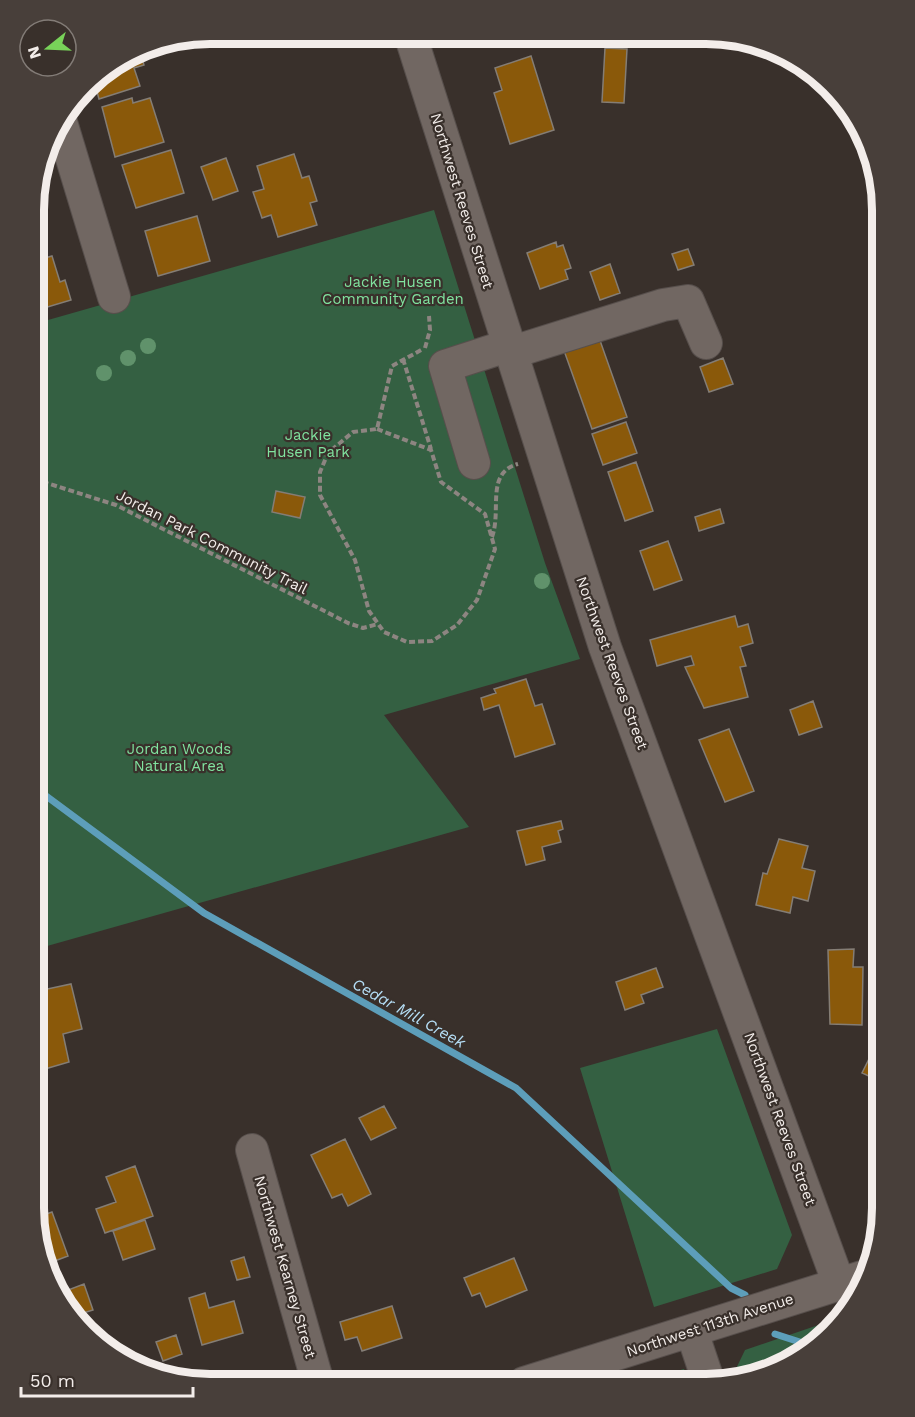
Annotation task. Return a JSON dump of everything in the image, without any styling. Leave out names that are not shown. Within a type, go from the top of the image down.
[{"type":"street","name":"Northwest Reeves Street","points":[[413,43],[542,456],[612,667],[732,988],[851,1280]]},
{"type":"street","points":[[64,131],[114,297]]},
{"type":"street","points":[[474,463],[445,366],[663,304],[688,301],[706,343]]},
{"type":"street","name":"Northwest Kearney Street","points":[[252,1150],[315,1374]]},
{"type":"street","name":"Northwest 113th Avenue","points":[[554,1374],[851,1280]]},
{"type":"street","points":[[692,1332],[706,1374]]},
{"type":"path","points":[[424,349],[430,330],[429,316]]},
{"type":"path","points":[[377,429],[392,366],[424,349],[434,347]]},
{"type":"path","points":[[403,359],[441,482],[485,514],[495,549],[477,600],[457,625],[432,641],[407,642],[384,632],[369,611],[355,560],[320,495],[320,472],[328,453],[352,432],[377,429],[431,450]]},
{"type":"path","points":[[492,538],[498,521],[496,488],[500,476],[510,466],[542,456]]},
{"type":"path","name":"Jordan Park Community Trail","points":[[44,482],[116,505],[348,623],[363,628],[378,624]]},
{"type":"green space","name":"Jackie Husen Park","points":[[434,210],[545,563],[580,659],[384,715],[469,827],[44,947],[44,321]]},
{"type":"green space","points":[[717,1029],[792,1235],[777,1269],[654,1307],[580,1068]]},
{"type":"green space","points":[[825,1323],[789,1351],[769,1361],[735,1370],[745,1350]]},
{"type":"green space","points":[[684,1369],[686,1374],[666,1374]]},
{"type":"building","points":[[605,48],[627,49],[624,103],[602,102]]},
{"type":"building","points":[[531,56],[554,130],[510,144],[494,93],[502,90],[495,68]]},
{"type":"building","points":[[142,58],[144,65],[134,68],[140,86],[99,99],[96,89],[100,85],[126,66]]},
{"type":"building","points":[[132,98],[133,103],[150,98],[164,142],[115,157],[102,107]]},
{"type":"building","points":[[171,150],[184,193],[136,208],[122,165]]},
{"type":"building","points":[[294,154],[302,178],[309,176],[317,201],[310,203],[317,225],[278,237],[271,215],[262,218],[253,192],[264,189],[257,166]]},
{"type":"building","points":[[226,158],[238,191],[213,200],[201,167]]},
{"type":"building","points":[[197,216],[210,261],[158,276],[145,231]]},
{"type":"building","points":[[556,242],[557,247],[563,245],[571,268],[565,270],[568,279],[540,289],[527,253]]},
{"type":"building","points":[[688,249],[694,265],[678,270],[672,254]]},
{"type":"building","points":[[52,256],[60,282],[65,280],[71,300],[44,308],[44,258]]},
{"type":"building","points":[[610,264],[620,293],[600,300],[590,272]]},
{"type":"building","points":[[597,332],[627,417],[592,429],[562,345]]},
{"type":"building","points":[[723,358],[733,384],[709,392],[700,367]]},
{"type":"building","points":[[626,422],[637,453],[603,465],[592,434]]},
{"type":"building","points":[[636,462],[653,511],[625,521],[608,472]]},
{"type":"building","points":[[276,491],[305,497],[300,518],[272,512]]},
{"type":"building","points":[[720,509],[724,523],[699,531],[695,517]]},
{"type":"building","points":[[668,541],[682,580],[654,590],[640,551]]},
{"type":"building","points":[[735,616],[738,627],[748,624],[753,643],[740,647],[746,666],[740,667],[748,697],[704,708],[685,667],[694,665],[691,656],[657,666],[650,640]]},
{"type":"building","points":[[526,679],[535,706],[542,704],[555,744],[515,757],[499,705],[484,710],[481,698],[496,693],[494,689]]},
{"type":"building","points":[[813,701],[822,727],[799,735],[790,710]]},
{"type":"building","points":[[729,729],[754,791],[725,802],[699,740]]},
{"type":"building","points":[[561,821],[563,829],[558,831],[561,842],[542,847],[545,860],[526,865],[517,831]]},
{"type":"building","points":[[779,839],[808,846],[802,868],[815,871],[808,901],[793,897],[790,913],[756,905],[763,873],[767,874]]},
{"type":"building","points":[[854,949],[853,967],[863,967],[862,1025],[830,1024],[828,950]]},
{"type":"building","points":[[656,968],[663,987],[641,995],[644,1003],[625,1010],[616,982]]},
{"type":"building","points":[[71,984],[82,1029],[63,1034],[69,1062],[44,1069],[44,990]]},
{"type":"building","points":[[871,1055],[871,1077],[862,1073]]},
{"type":"building","points":[[384,1106],[396,1128],[371,1140],[359,1118]]},
{"type":"building","points":[[345,1139],[371,1194],[348,1206],[342,1194],[332,1198],[311,1155]]},
{"type":"building","points":[[135,1166],[153,1216],[105,1233],[96,1209],[116,1202],[106,1177]]},
{"type":"building","points":[[52,1212],[68,1256],[53,1262],[45,1230],[44,1215]]},
{"type":"building","points":[[145,1220],[155,1249],[123,1260],[113,1231]]},
{"type":"building","points":[[244,1257],[250,1277],[237,1280],[231,1261]]},
{"type":"building","points":[[514,1258],[527,1290],[486,1307],[480,1293],[472,1296],[464,1278]]},
{"type":"building","points":[[84,1284],[93,1310],[82,1313],[66,1291]]},
{"type":"building","points":[[205,1293],[209,1308],[234,1301],[243,1333],[202,1345],[189,1298]]},
{"type":"building","points":[[392,1306],[402,1338],[362,1351],[357,1337],[345,1340],[340,1322]]},
{"type":"building","points":[[176,1335],[182,1354],[163,1361],[156,1342]]},
{"type":"waterway","name":"Cedar Mill Creek","points":[[44,794],[204,913],[516,1088],[731,1288],[745,1295]]},
{"type":"waterway","name":"Cedar Mill Creek","points":[[775,1334],[802,1343]]},
{"type":"park label","name":"Jackie Husen Community Garden","points":[[393,290]]},
{"type":"park label","name":"Jordan Woods Natural Area","points":[[179,758]]}]
